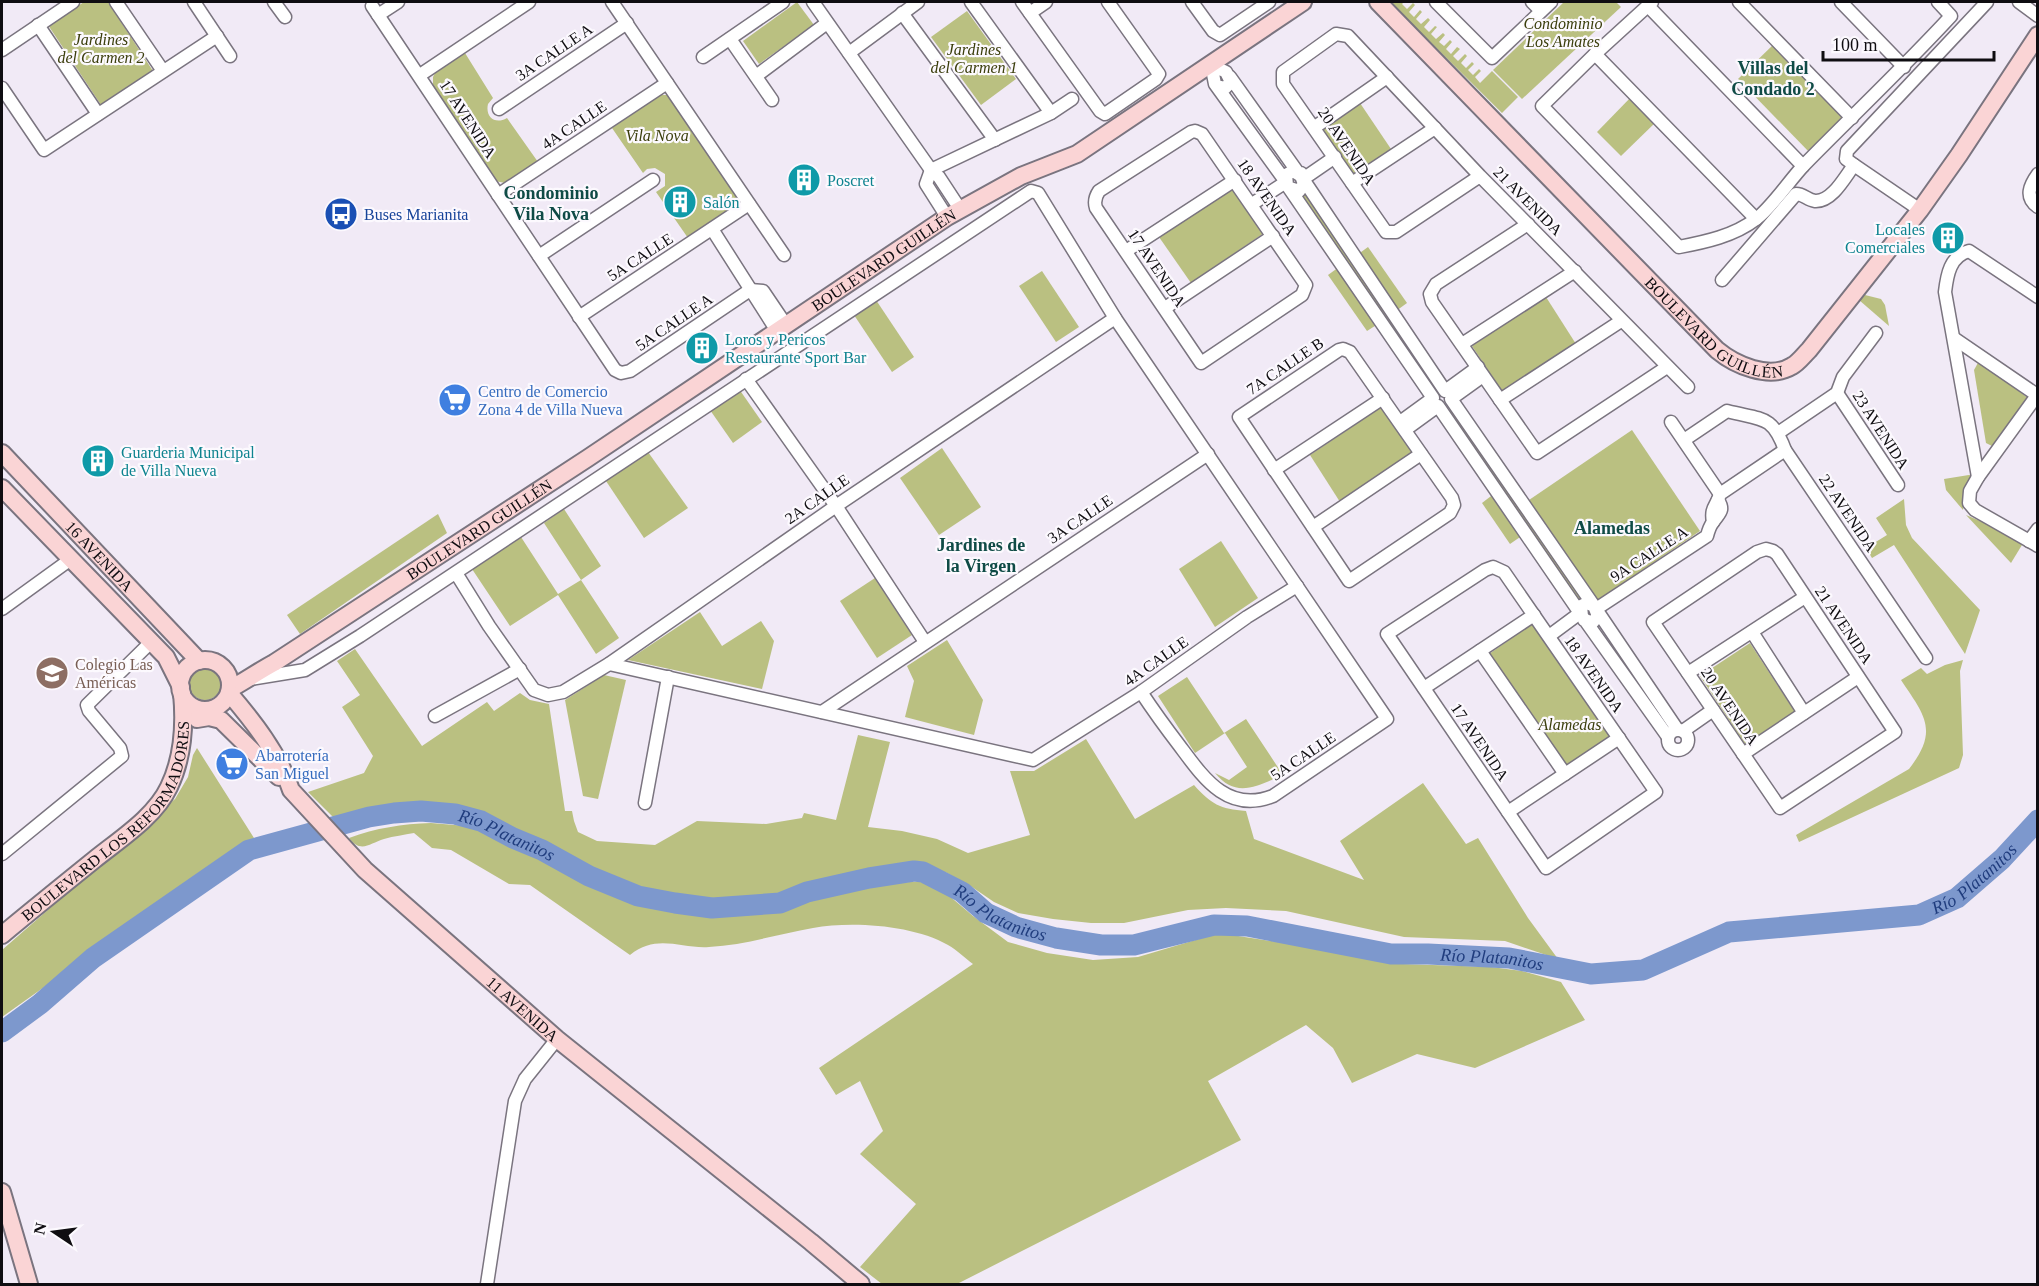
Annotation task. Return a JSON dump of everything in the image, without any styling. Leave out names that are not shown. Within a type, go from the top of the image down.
[{"type":"main road","name":"BOULEVARD GUILLÉN","points":[[229,691],[254,675],[278,669],[953,213],[1020,176],[1077,154],[1303,2]]},
{"type":"main road","name":"BOULEVARD GUILLÉN","points":[[1378,2],[1717,350],[1725,357],[1744,366],[1775,371],[1789,368],[1800,360],[1920,210],[1959,155],[2037,35]]},
{"type":"main road","name":"16 AVENIDA","points":[[2,453],[207,661]]},
{"type":"main road","name":"16 AVENIDA","points":[[2,488],[166,657],[181,690]]},
{"type":"main road","points":[[207,661],[222,666],[227,673],[229,691],[220,705],[206,710],[194,706],[185,698],[181,690],[183,673],[193,663],[207,661],[254,675]]},
{"type":"main road","name":"BOULEVARD LOS REFORMADORES","points":[[2,935],[152,812],[169,788],[179,761],[183,731],[181,690]]},
{"type":"main road","name":"11 AVENIDA","points":[[229,691],[267,745],[287,777],[291,790],[365,870],[557,1039],[861,1284]]},
{"type":"main road","points":[[183,731],[191,722],[203,717],[221,720],[291,790]]},
{"type":"main road","points":[[2,1192],[29,1284]]},
{"type":"street","points":[[2,50],[73,2]]},
{"type":"street","points":[[116,2],[163,71]]},
{"type":"street","points":[[194,2],[230,56]]},
{"type":"street","points":[[274,2],[285,17]]},
{"type":"street","name":"17 AVENIDA","points":[[398,2],[375,11],[420,75],[615,370]]},
{"type":"street","points":[[420,75],[529,2]]},
{"type":"street","points":[[612,2],[784,255]]},
{"type":"street","points":[[703,57],[783,2]]},
{"type":"street","points":[[813,2],[931,170],[939,177],[953,213]]},
{"type":"street","points":[[849,53],[918,2]]},
{"type":"street","points":[[971,2],[1051,113]]},
{"type":"street","points":[[1022,2],[1102,114],[1109,113],[1156,79],[1159,74],[1108,2]]},
{"type":"street","points":[[1030,13],[1046,2]]},
{"type":"street","points":[[1192,2],[1213,31],[1220,35],[1269,2]]},
{"type":"street","points":[[1436,2],[1492,58],[1551,2]]},
{"type":"street","points":[[1532,2],[1541,11]]},
{"type":"street","points":[[1739,2],[1852,118]]},
{"type":"street","points":[[1841,2],[1904,67]]},
{"type":"street","points":[[1803,166],[1650,4],[1594,54],[1542,106],[1679,247],[1704,242],[1733,232],[1756,219],[1803,166],[1904,67],[1952,16],[1938,2]]},
{"type":"street","points":[[1920,210],[1846,159],[1847,151],[1987,2]]},
{"type":"street","points":[[2019,2],[2037,16]]},
{"type":"street","points":[[902,13],[995,140]]},
{"type":"street","name":"3A CALLE A","points":[[499,108],[627,23]]},
{"type":"street","points":[[756,76],[827,23]]},
{"type":"street","points":[[38,25],[98,114]]},
{"type":"street","name":"21 AVENIDA","points":[[1283,84],[1284,70],[1336,34],[1348,36],[1480,176],[1688,387]]},
{"type":"street","points":[[2,88],[44,150],[217,36]]},
{"type":"street","points":[[730,39],[772,100]]},
{"type":"street","points":[[1594,54],[1756,219]]},
{"type":"street","points":[[1195,75],[1207,77],[1222,88],[1228,87],[1231,82],[1222,64],[1226,55]]},
{"type":"street","points":[[1228,75],[1301,177],[1679,733]]},
{"type":"street","points":[[1315,127],[1387,77]]},
{"type":"street","name":"4A CALLE","points":[[498,195],[667,83]]},
{"type":"street","points":[[1216,84],[1288,185],[1582,616],[1679,733]]},
{"type":"street","name":"20 AVENIDA","points":[[1283,84],[1315,127],[1382,228],[1388,233],[1396,232],[1480,176]]},
{"type":"street","points":[[931,170],[1051,113],[1072,99]]},
{"type":"street","points":[[1352,183],[1435,128]]},
{"type":"street","name":"18 AVENIDA","points":[[1099,191],[1196,131],[1202,134],[1304,280],[1306,287],[1302,295],[1200,363]]},
{"type":"street","points":[[1301,177],[1333,155]]},
{"type":"street","points":[[1722,280],[1796,194],[1817,201],[1826,198],[1854,165]]},
{"type":"street","points":[[2037,174],[2029,192],[2031,201],[2037,207]]},
{"type":"street","points":[[1288,185],[1295,191],[1301,190],[1304,184],[1301,177]]},
{"type":"street","points":[[539,256],[653,180]]},
{"type":"street","points":[[1126,251],[1235,180]]},
{"type":"street","points":[[1254,208],[1288,185]]},
{"type":"street","points":[[278,669],[305,670],[456,573],[1031,190],[1038,193],[1115,318],[1297,586]]},
{"type":"street","name":"17 AVENIDA","points":[[1099,191],[1095,199],[1096,208],[1200,363]]},
{"type":"street","name":"5A CALLE","points":[[579,317],[749,204]]},
{"type":"street","points":[[1528,224],[1438,282],[1430,291],[1432,302],[1537,453],[1667,367]]},
{"type":"street","points":[[712,229],[781,328]]},
{"type":"street","points":[[1165,308],[1273,236]]},
{"type":"street","points":[[1978,477],[1945,292],[1947,271],[1960,253],[1969,251],[2037,297]]},
{"type":"street","points":[[1462,344],[1575,271]]},
{"type":"street","name":"5A CALLE A","points":[[615,370],[621,373],[630,371],[756,291]]},
{"type":"street","name":"2A CALLE","points":[[520,669],[534,690],[548,695],[563,692],[1115,318]]},
{"type":"street","points":[[1500,400],[1621,321]]},
{"type":"street","points":[[1684,440],[1727,411],[1769,422],[1778,433],[1837,393],[1843,378],[1875,333]]},
{"type":"street","points":[[1955,339],[2037,395],[1978,477],[1970,491],[1969,502],[1975,510],[2033,544],[2037,529]]},
{"type":"street","name":"7A CALLE B","points":[[1274,470],[1239,417],[1339,350],[1344,349],[1350,352],[1383,398]]},
{"type":"street","points":[[1448,395],[1480,372]]},
{"type":"street","points":[[746,379],[836,506],[925,642]]},
{"type":"street","name":"23 AVENIDA","points":[[1837,393],[1898,485]]},
{"type":"street","points":[[1435,402],[1442,408],[1448,407],[1451,402],[1448,395]]},
{"type":"street","points":[[1383,398],[1402,426],[1452,498],[1454,505],[1450,513],[1349,581],[1274,470],[1383,398]]},
{"type":"street","points":[[1402,426],[1435,402]]},
{"type":"street","points":[[1671,422],[1719,497],[1785,450]]},
{"type":"street","name":"22 AVENIDA","points":[[1778,433],[1785,450],[1926,658]]},
{"type":"street","name":"3A CALLE","points":[[822,712],[1208,454]]},
{"type":"street","points":[[1313,526],[1421,454]]},
{"type":"street","name":"9A CALLE A","points":[[1582,616],[1580,608],[1584,603],[1596,609],[1707,536],[1713,522],[1722,511],[1719,497]]},
{"type":"street","name":"21 AVENIDA","points":[[1653,622],[1757,552],[1766,549],[1773,551],[1806,597],[1895,732],[1780,808]]},
{"type":"street","points":[[2,609],[71,559]]},
{"type":"street","name":"18 AVENIDA","points":[[1387,634],[1485,570],[1496,567],[1506,574],[1656,792],[1546,868]]},
{"type":"street","points":[[435,716],[520,669],[456,573]]},
{"type":"street","name":"4A CALLE","points":[[822,712],[1034,760],[1297,586]]},
{"type":"street","name":"5A CALLE","points":[[1140,692],[1206,781],[1222,793],[1252,801],[1273,796],[1387,719],[1297,586]]},
{"type":"street","points":[[1688,673],[1806,597]]},
{"type":"street","points":[[1424,688],[1534,615]]},
{"type":"street","points":[[1551,640],[1582,616]]},
{"type":"street","name":"20 AVENIDA","points":[[1653,622],[1780,808]]},
{"type":"street","points":[[1752,632],[1804,713]]},
{"type":"street","name":"17 AVENIDA","points":[[1387,634],[1546,868]]},
{"type":"street","points":[[2,854],[122,756],[120,748],[89,711],[87,705],[152,642]]},
{"type":"street","points":[[1480,651],[1565,774]]},
{"type":"street","points":[[609,663],[822,712]]},
{"type":"street","points":[[1743,754],[1858,677]]},
{"type":"street","points":[[645,803],[668,678]]},
{"type":"street","points":[[1679,733],[1715,713]]},
{"type":"street","points":[[1508,812],[1619,738]]},
{"type":"street","points":[[487,1284],[515,1101],[525,1079],[557,1039]]},
{"type":"green space","name":"Jardines del Carmen 2","points":[[84,2],[108,2],[153,71],[101,105],[48,25]]},
{"type":"green space","points":[[797,2],[814,25],[759,64],[743,41]]},
{"type":"green space","points":[[1390,2],[1404,2],[1402,4],[1407,9],[1413,3],[1415,5],[1409,12],[1414,17],[1420,10],[1422,12],[1416,19],[1421,24],[1428,18],[1430,20],[1424,27],[1429,32],[1435,26],[1437,27],[1431,34],[1436,39],[1443,33],[1445,35],[1439,42],[1444,46],[1450,40],[1452,42],[1446,49],[1451,54],[1457,47],[1460,49],[1453,56],[1458,61],[1465,54],[1467,56],[1461,63],[1466,68],[1472,62],[1474,64],[1468,70],[1473,75],[1479,69],[1481,71],[1475,77],[1480,83],[1492,71],[1518,97],[1502,113]]},
{"type":"green space","name":"Condominio Los Amates","points":[[1564,2],[1616,2],[1621,7],[1522,99],[1493,70]]},
{"type":"green space","name":"Jardines del Carmen 1","points":[[967,11],[1016,79],[981,105],[931,37]]},
{"type":"green space","name":"Villas del Condado 2","points":[[1776,42],[1848,117],[1811,154],[1738,79]]},
{"type":"green space","points":[[465,53],[493,98],[487,109],[490,116],[499,121],[507,118],[538,162],[505,183],[495,181],[433,86],[435,73]]},
{"type":"green space","name":"Vila Nova","points":[[658,95],[668,95],[737,196],[733,207],[688,238],[656,192],[665,186],[665,174],[655,168],[647,169],[643,173],[612,128]]},
{"type":"green space","points":[[1633,95],[1658,120],[1621,156],[1597,132]]},
{"type":"green space","points":[[1360,103],[1391,149],[1353,175],[1322,129]]},
{"type":"green space","points":[[1233,187],[1264,233],[1191,283],[1159,237]]},
{"type":"green space","points":[[1307,190],[1438,383],[1429,389],[1298,196]]},
{"type":"green space","points":[[1368,247],[1407,303],[1396,311],[1357,255]]},
{"type":"green space","points":[[1339,267],[1378,324],[1367,331],[1328,275]]},
{"type":"green space","points":[[1042,271],[1079,327],[1056,342],[1019,286]]},
{"type":"green space","points":[[1865,295],[1881,299],[1885,305],[1889,326],[1859,300]]},
{"type":"green space","points":[[1546,297],[1576,344],[1503,393],[1472,346]]},
{"type":"green space","points":[[876,300],[914,357],[892,372],[854,315]]},
{"type":"green space","points":[[1979,361],[2028,398],[1994,447],[1986,443],[1974,370]]},
{"type":"green space","points":[[739,389],[762,422],[733,443],[710,410]]},
{"type":"green space","points":[[1383,406],[1414,453],[1340,502],[1310,455]]},
{"type":"green space","points":[[1455,407],[1586,597],[1576,604],[1445,414]]},
{"type":"green space","name":"Alamedas","points":[[1632,430],[1700,531],[1597,601],[1529,500]]},
{"type":"green space","points":[[942,448],[981,507],[939,535],[900,478]]},
{"type":"green space","points":[[648,452],[688,508],[644,538],[606,481]]},
{"type":"green space","points":[[1975,474],[1965,495],[1963,510],[1946,490],[1944,479]]},
{"type":"green space","points":[[1495,493],[1523,535],[1510,544],[1482,503]]},
{"type":"green space","points":[[1904,499],[1906,525],[1912,538],[1980,610],[1965,654],[1894,545],[1872,558],[1866,548],[1887,535],[1876,518]]},
{"type":"green space","points":[[564,509],[601,566],[581,580],[544,523]]},
{"type":"green space","points":[[438,514],[447,533],[300,634],[287,615]]},
{"type":"green space","points":[[1966,515],[2025,540],[2011,563]]},
{"type":"green space","points":[[521,537],[558,594],[581,580],[619,638],[596,654],[558,595],[510,626],[472,569]]},
{"type":"green space","points":[[1221,541],[1258,598],[1215,627],[1179,569]]},
{"type":"green space","points":[[875,578],[912,635],[877,658],[840,601]]},
{"type":"green space","points":[[700,612],[722,646],[761,621],[774,641],[762,689],[628,660]]},
{"type":"green space","name":"Alamedas","points":[[1533,623],[1611,736],[1567,766],[1489,654]]},
{"type":"green space","points":[[947,640],[983,700],[974,735],[905,717],[914,681],[907,666]]},
{"type":"green space","points":[[1750,643],[1795,712],[1745,744],[1700,676]]},
{"type":"green space","points":[[355,649],[422,746],[487,702],[494,711],[520,693],[530,700],[549,704],[565,811],[572,811],[578,832],[597,841],[655,845],[697,821],[766,824],[802,818],[804,813],[836,820],[858,735],[890,742],[868,827],[902,831],[937,839],[968,853],[1030,835],[1010,771],[1034,771],[1086,739],[1135,819],[1194,785],[1217,804],[1229,809],[1246,811],[1254,839],[1364,880],[1340,841],[1423,783],[1466,844],[1478,838],[1528,918],[1558,959],[1505,941],[1404,937],[1286,911],[1226,908],[1188,910],[1124,923],[1091,923],[1053,919],[1018,913],[994,902],[947,873],[928,866],[899,866],[865,871],[780,893],[723,901],[675,896],[619,882],[542,843],[511,832],[482,814],[444,804],[412,802],[375,808],[336,820],[308,792],[364,773],[373,756],[342,707],[360,695],[337,661]]},
{"type":"green space","points":[[1963,660],[1960,671],[1963,755],[1959,768],[1799,842],[1796,835],[1909,769],[1924,744],[1926,733],[1922,714],[1901,680],[1921,668],[1927,674],[1945,665]]},
{"type":"green space","points":[[205,668],[217,672],[221,684],[217,696],[205,700],[193,696],[189,684],[193,672]]},
{"type":"green space","points":[[604,675],[626,680],[598,799],[583,796],[565,700]]},
{"type":"green space","points":[[1187,677],[1224,733],[1246,719],[1283,775],[1247,788],[1231,786],[1223,781],[1215,773],[1229,780],[1247,767],[1225,733],[1195,753],[1158,696]]},
{"type":"green space","points":[[197,748],[254,838],[2,1017],[2,950],[175,799],[188,777]]},
{"type":"green space","points":[[431,823],[478,827],[520,851],[532,853],[601,886],[637,900],[670,908],[710,913],[746,911],[786,906],[879,884],[925,881],[940,888],[1008,942],[1047,953],[1093,960],[1138,957],[1219,933],[1403,964],[1491,967],[1522,971],[1561,982],[1585,1020],[1475,1068],[1417,1054],[1352,1083],[1333,1048],[1306,1025],[1208,1081],[1241,1140],[957,1284],[882,1284],[860,1267],[916,1204],[860,1154],[883,1131],[860,1081],[836,1095],[819,1068],[973,964],[951,947],[934,938],[900,929],[864,925],[813,928],[722,946],[699,947],[659,943],[640,948],[630,955],[530,885],[509,884],[451,850],[432,848],[414,833],[362,846],[353,843],[349,838],[389,827]]},
{"type":"waterway","name":"Río Platanitos","points":[[2,1032],[40,1004],[93,958],[249,850],[369,817],[394,813],[421,811],[455,814],[481,821],[542,850],[589,876],[638,896],[712,908],[780,903],[807,892],[914,871],[923,872],[962,892],[986,913],[1016,927],[1056,938],[1101,945],[1134,945],[1214,925],[1247,926],[1391,954],[1509,958],[1591,974],[1643,970],[1729,932],[1919,915],[1957,898],[2002,859],[2038,820]]},
{"type":"place","name":"Poscret","points":[[804,180]]},
{"type":"place","name":"Salón","points":[[680,202]]},
{"type":"place","name":"Buses Marianita","points":[[341,214]]},
{"type":"place","name":"Locales Comerciales","points":[[1948,238]]},
{"type":"place","name":"Loros y Pericos Restaurante Sport Bar","points":[[702,348]]},
{"type":"place","name":"Centro de Comercio Zona 4 de Villa Nueva","points":[[455,400]]},
{"type":"place","name":"Guarderia Municipal de Villa Nueva","points":[[98,461]]},
{"type":"place","name":"Colegio Las Américas","points":[[52,673]]},
{"type":"place","name":"Abarrotería San Miguel","points":[[232,764]]},
{"type":"district","name":"Villas del Condado 2","points":[[1773,78]]},
{"type":"district","name":"Condominio Vila Nova","points":[[551,203]]},
{"type":"district","name":"Alamedas","points":[[1612,528]]},
{"type":"district","name":"Jardines de la Virgen","points":[[981,555]]}]
